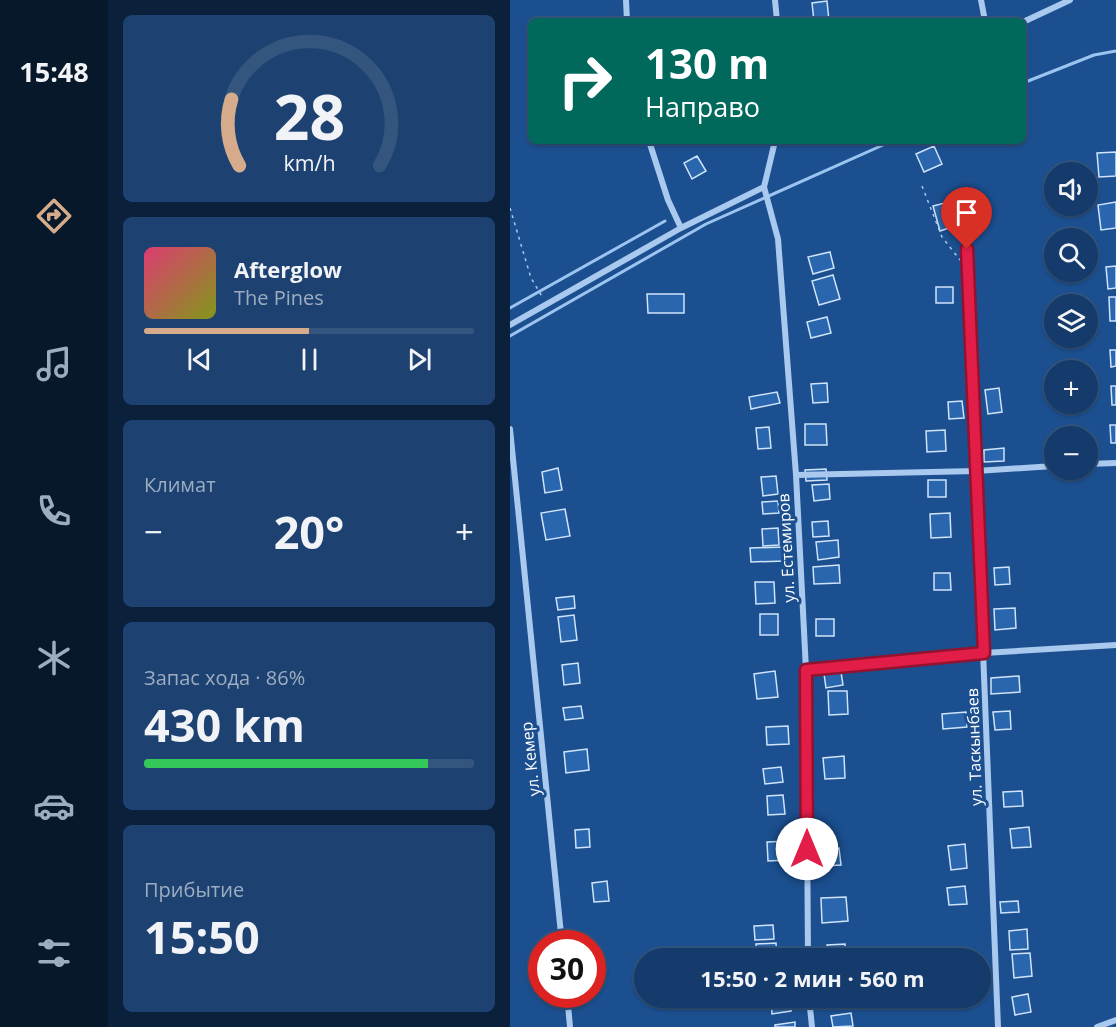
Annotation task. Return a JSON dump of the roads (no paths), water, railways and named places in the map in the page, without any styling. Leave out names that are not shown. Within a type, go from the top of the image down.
[{"type":"street","points":[[626,0],[627,18]]},
{"type":"street","points":[[775,0],[777,18]]},
{"type":"street","points":[[981,0],[985,18]]},
{"type":"street","points":[[1026,21],[1070,0]]},
{"type":"street","points":[[650,144],[668,200],[681,228]]},
{"type":"street","name":"ул. Естемиров","points":[[774,144],[764,187],[778,239],[796,475],[806,670],[808,948]]},
{"type":"street","points":[[510,325],[681,228],[764,187]]},
{"type":"street","name":"ул. Таскынбаев","points":[[967,249],[998,1027]]},
{"type":"street","name":"ул. Кемер","points":[[510,429],[561,930]]},
{"type":"street","points":[[1098,464],[1116,463]]},
{"type":"street","points":[[796,475],[976,471],[1044,467]]},
{"type":"street","points":[[806,670],[984,653],[1116,645]]},
{"type":"street","points":[[568,1008],[570,1027]]},
{"type":"street","points":[[810,1008],[812,1027]]},
{"type":"street","points":[[1097,1027],[1116,1020]]},
{"type":"waterway","points":[[1026,82],[1094,55],[1116,51]]},
{"type":"waterway","points":[[510,336],[706,224],[885,144]]},
{"type":"waterway","points":[[510,308],[665,221]]}]
